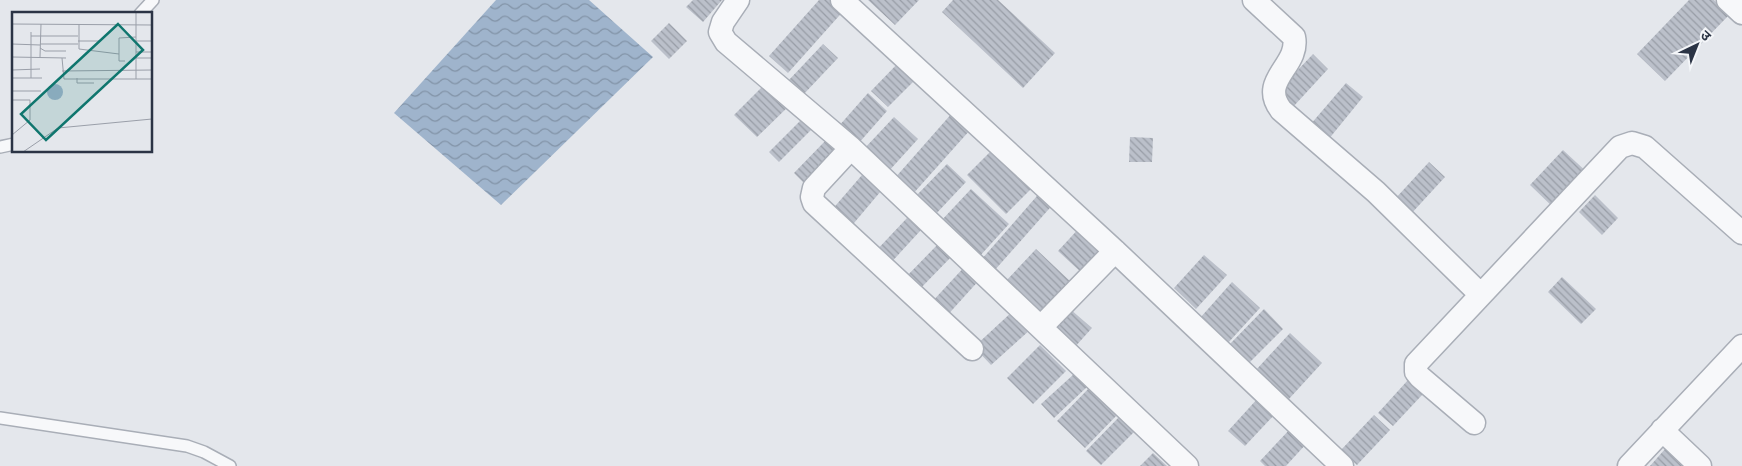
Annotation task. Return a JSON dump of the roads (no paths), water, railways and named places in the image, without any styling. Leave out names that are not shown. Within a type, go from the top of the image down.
[{"type":"street","points":[[738,0],[723,22],[720,32],[726,42],[852,148],[1187,466]]},
{"type":"street","points":[[842,0],[1115,251],[1342,466]]},
{"type":"street","points":[[1254,0],[1294,37],[1294,51],[1276,81],[1273,94],[1274,100],[1282,110],[1376,192],[1480,294]]},
{"type":"street","points":[[1728,0],[1742,13]]},
{"type":"street","points":[[1474,423],[1420,377],[1416,372],[1416,364],[1620,147],[1632,143],[1645,147],[1742,233]]},
{"type":"street","points":[[852,148],[814,188],[812,197],[814,203],[972,349]]},
{"type":"street","points":[[1041,327],[1115,251]]},
{"type":"street","points":[[1629,466],[1742,346]]},
{"type":"street","points":[[1662,430],[1700,466]]},
{"type":"lane","points":[[142,12],[153,0]]},
{"type":"lane","points":[[0,418],[187,446],[204,452],[230,466]]},
{"type":"water","points":[[496,0],[589,0],[653,57],[501,205],[394,113]]}]
